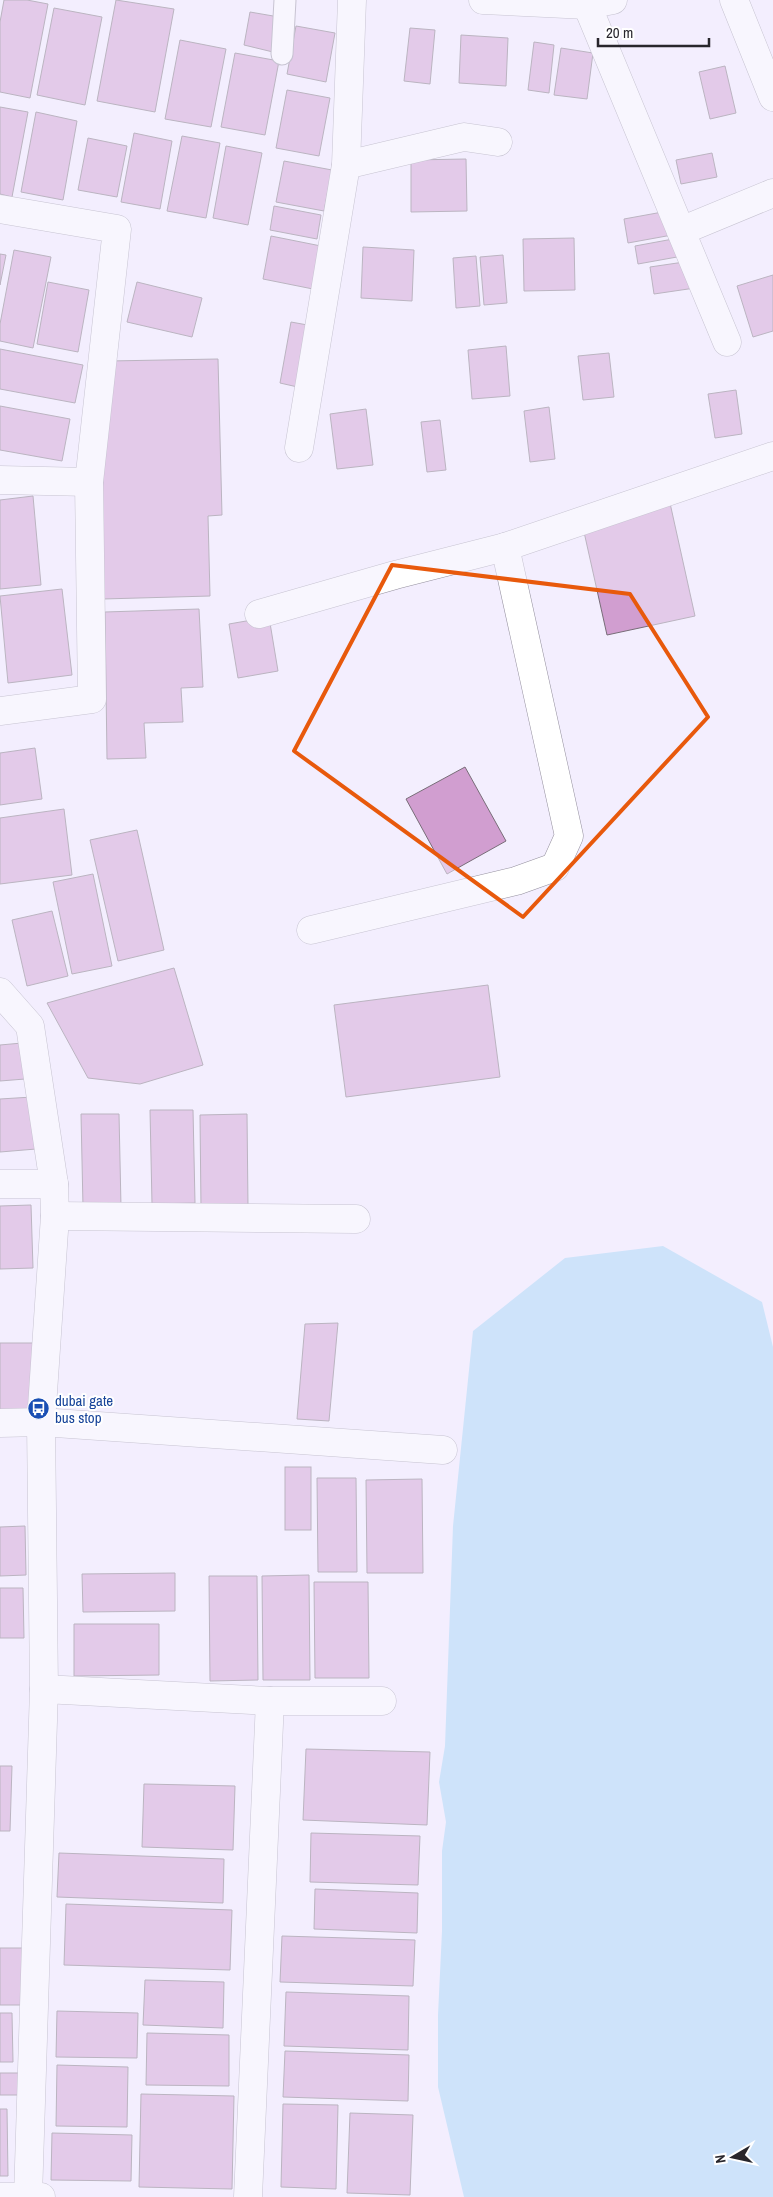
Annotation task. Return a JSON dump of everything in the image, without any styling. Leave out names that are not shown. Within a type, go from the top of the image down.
[{"type":"street","points":[[299,448],[346,164],[352,0]]},
{"type":"street","points":[[483,0],[587,5],[613,0]]},
{"type":"street","points":[[734,0],[773,97]]},
{"type":"street","points":[[587,5],[727,342]]},
{"type":"street","points":[[346,164],[464,137],[498,142]]},
{"type":"street","points":[[681,231],[773,194]]},
{"type":"street","points":[[0,209],[117,229],[89,482],[92,699],[0,711]]},
{"type":"street","points":[[259,614],[395,575],[505,547],[773,456]]},
{"type":"street","points":[[0,480],[89,482]]},
{"type":"street","points":[[311,930],[516,881],[555,867],[569,836],[505,547]]},
{"type":"street","points":[[0,992],[30,1026],[54,1184],[55,1216],[41,1422],[44,1689],[35,1925],[28,2197]]},
{"type":"street","points":[[0,1184],[54,1184]]},
{"type":"street","points":[[55,1216],[356,1220]]},
{"type":"street","points":[[0,1423],[41,1422],[442,1450]]},
{"type":"street","points":[[44,1689],[270,1701],[382,1701]]},
{"type":"street","points":[[248,2197],[270,1701]]},
{"type":"street","points":[[0,2197],[41,2197]]},
{"type":"lane","points":[[282,54],[285,0]]},
{"type":"highlighted area","points":[[392,565],[630,594],[708,717],[523,917],[294,751]]},
{"type":"water","points":[[663,1246],[762,1302],[773,1347],[773,2197],[464,2197],[438,2087],[442,1851],[446,1822],[439,1782],[445,1746],[453,1526],[473,1331],[565,1258]]},
{"type":"building","points":[[4,0],[27,0],[48,4],[30,98],[0,92],[0,22]]},
{"type":"building","points":[[116,0],[174,9],[155,112],[97,101]]},
{"type":"building","points":[[54,8],[102,17],[85,105],[37,95]]},
{"type":"building","points":[[250,12],[279,17],[273,52],[244,45]]},
{"type":"building","points":[[296,26],[335,33],[326,82],[287,74]]},
{"type":"building","points":[[410,28],[435,30],[430,84],[404,81]]},
{"type":"building","points":[[461,35],[508,38],[506,86],[459,83]]},
{"type":"building","points":[[180,40],[226,49],[211,127],[165,119]]},
{"type":"building","points":[[534,42],[554,45],[549,93],[528,90]]},
{"type":"building","points":[[561,48],[593,53],[587,99],[554,95]]},
{"type":"building","points":[[235,53],[279,61],[265,135],[221,127]]},
{"type":"building","points":[[725,66],[736,113],[710,119],[699,72]]},
{"type":"building","points":[[287,90],[330,98],[319,156],[276,148]]},
{"type":"building","points":[[0,107],[28,112],[12,197],[0,194]]},
{"type":"building","points":[[36,112],[77,121],[63,200],[21,192]]},
{"type":"building","points":[[134,133],[172,141],[160,209],[121,202]]},
{"type":"building","points":[[182,136],[220,143],[206,218],[167,211]]},
{"type":"building","points":[[88,138],[127,146],[117,197],[78,190]]},
{"type":"building","points":[[226,146],[262,153],[248,225],[213,218]]},
{"type":"building","points":[[712,153],[717,177],[681,184],[676,160]]},
{"type":"building","points":[[466,159],[467,211],[411,212],[411,160]]},
{"type":"building","points":[[284,161],[332,170],[324,211],[276,202]]},
{"type":"building","points":[[274,206],[321,215],[317,239],[270,230]]},
{"type":"building","points":[[668,211],[672,235],[628,243],[624,219]]},
{"type":"building","points":[[271,236],[321,246],[313,289],[263,279]]},
{"type":"building","points":[[574,238],[575,290],[524,291],[523,239]]},
{"type":"building","points":[[673,239],[677,257],[638,264],[635,246]]},
{"type":"building","points":[[363,247],[414,250],[412,301],[361,298]]},
{"type":"building","points":[[14,250],[51,257],[33,348],[0,341],[0,324]]},
{"type":"building","points":[[0,254],[6,255],[0,285]]},
{"type":"building","points":[[503,255],[507,303],[484,305],[480,257]]},
{"type":"building","points":[[476,256],[480,306],[456,308],[453,258]]},
{"type":"building","points":[[691,261],[695,288],[654,294],[650,267]]},
{"type":"building","points":[[773,275],[773,331],[753,337],[737,286]]},
{"type":"building","points":[[48,282],[89,290],[78,352],[37,344]]},
{"type":"building","points":[[137,282],[202,298],[192,337],[127,322]]},
{"type":"building","points":[[291,322],[313,326],[302,388],[280,383]]},
{"type":"building","points":[[506,346],[510,396],[472,399],[468,350]]},
{"type":"building","points":[[0,349],[83,365],[75,403],[0,389]]},
{"type":"building","points":[[609,353],[614,397],[583,400],[578,356]]},
{"type":"building","points":[[218,359],[222,515],[208,516],[210,596],[103,599],[98,416],[110,415],[109,361]]},
{"type":"building","points":[[736,390],[742,434],[715,438],[708,394]]},
{"type":"building","points":[[0,406],[70,419],[62,461],[0,450]]},
{"type":"building","points":[[549,407],[555,459],[530,462],[524,411]]},
{"type":"building","points":[[366,409],[373,465],[337,469],[330,414]]},
{"type":"building","points":[[440,420],[446,470],[427,472],[421,422]]},
{"type":"building","points":[[33,496],[41,585],[0,589],[0,500]]},
{"type":"building","points":[[670,503],[695,616],[607,635],[582,523]]},
{"type":"building","points":[[62,589],[72,675],[8,683],[0,596]]},
{"type":"building","points":[[199,609],[203,687],[181,688],[183,722],[144,723],[146,758],[107,759],[105,612]]},
{"type":"building","points":[[269,617],[278,671],[238,678],[229,624]]},
{"type":"building","points":[[35,748],[42,799],[0,805],[0,753]]},
{"type":"building","points":[[465,767],[506,841],[447,874],[406,799]]},
{"type":"building","points":[[64,809],[72,875],[0,884],[0,818]]},
{"type":"building","points":[[137,830],[164,950],[118,961],[90,840]]},
{"type":"building","points":[[93,874],[112,966],[72,974],[53,882]]},
{"type":"building","points":[[52,911],[68,976],[27,986],[12,920]]},
{"type":"building","points":[[174,968],[203,1065],[140,1084],[88,1078],[47,1003]]},
{"type":"building","points":[[488,985],[500,1077],[346,1097],[334,1005]]},
{"type":"building","points":[[22,1043],[25,1079],[0,1081],[0,1045]]},
{"type":"building","points":[[32,1097],[36,1149],[0,1152],[0,1099]]},
{"type":"building","points":[[150,1110],[193,1110],[195,1203],[152,1204]]},
{"type":"building","points":[[81,1114],[119,1114],[121,1207],[83,1207]]},
{"type":"building","points":[[247,1114],[248,1207],[201,1208],[200,1115]]},
{"type":"building","points":[[31,1205],[33,1268],[0,1269],[0,1206]]},
{"type":"building","points":[[338,1323],[329,1421],[297,1419],[305,1324]]},
{"type":"building","points":[[0,1343],[36,1343],[36,1411],[0,1412]]},
{"type":"building","points":[[285,1467],[311,1467],[311,1530],[285,1530]]},
{"type":"building","points":[[317,1478],[356,1478],[357,1572],[318,1572]]},
{"type":"building","points":[[422,1479],[423,1573],[367,1573],[366,1480]]},
{"type":"building","points":[[25,1526],[26,1575],[0,1576],[0,1527]]},
{"type":"building","points":[[175,1573],[175,1611],[83,1612],[82,1574]]},
{"type":"building","points":[[309,1575],[310,1680],[263,1680],[262,1576]]},
{"type":"building","points":[[209,1576],[257,1576],[258,1680],[210,1681]]},
{"type":"building","points":[[314,1582],[368,1582],[369,1678],[315,1678]]},
{"type":"building","points":[[0,1588],[23,1588],[24,1638],[0,1638]]},
{"type":"building","points":[[74,1624],[159,1624],[159,1675],[74,1676]]},
{"type":"building","points":[[306,1749],[430,1752],[427,1825],[303,1820]]},
{"type":"building","points":[[0,1766],[12,1766],[10,1831],[0,1831]]},
{"type":"building","points":[[144,1784],[235,1786],[233,1850],[142,1847]]},
{"type":"building","points":[[311,1833],[420,1836],[418,1885],[310,1882]]},
{"type":"building","points":[[59,1853],[224,1859],[223,1903],[57,1897]]},
{"type":"building","points":[[315,1889],[418,1893],[417,1933],[314,1929]]},
{"type":"building","points":[[66,1904],[232,1910],[230,1970],[64,1965]]},
{"type":"building","points":[[282,1936],[415,1940],[413,1986],[280,1982]]},
{"type":"building","points":[[0,1948],[23,1948],[23,2005],[0,2005]]},
{"type":"building","points":[[145,1980],[224,1982],[223,2028],[143,2025]]},
{"type":"building","points":[[286,1992],[409,1996],[408,2050],[284,2046]]},
{"type":"building","points":[[57,2011],[138,2013],[137,2058],[56,2057]]},
{"type":"building","points":[[0,2013],[12,2013],[13,2062],[0,2062]]},
{"type":"building","points":[[147,2033],[229,2035],[229,2086],[146,2085]]},
{"type":"building","points":[[285,2051],[409,2055],[408,2101],[283,2097]]},
{"type":"building","points":[[57,2065],[128,2067],[127,2127],[56,2126]]},
{"type":"building","points":[[0,2073],[23,2073],[23,2095],[0,2095]]},
{"type":"building","points":[[141,2094],[234,2096],[232,2189],[139,2187]]},
{"type":"building","points":[[283,2104],[338,2105],[336,2189],[281,2187]]},
{"type":"building","points":[[0,2109],[7,2109],[8,2176],[0,2176]]},
{"type":"building","points":[[350,2113],[413,2115],[410,2195],[347,2193]]},
{"type":"building","points":[[52,2133],[132,2135],[131,2181],[51,2180]]},
{"type":"place","name":"dubai gate bus stop","points":[[39,1409]]}]
